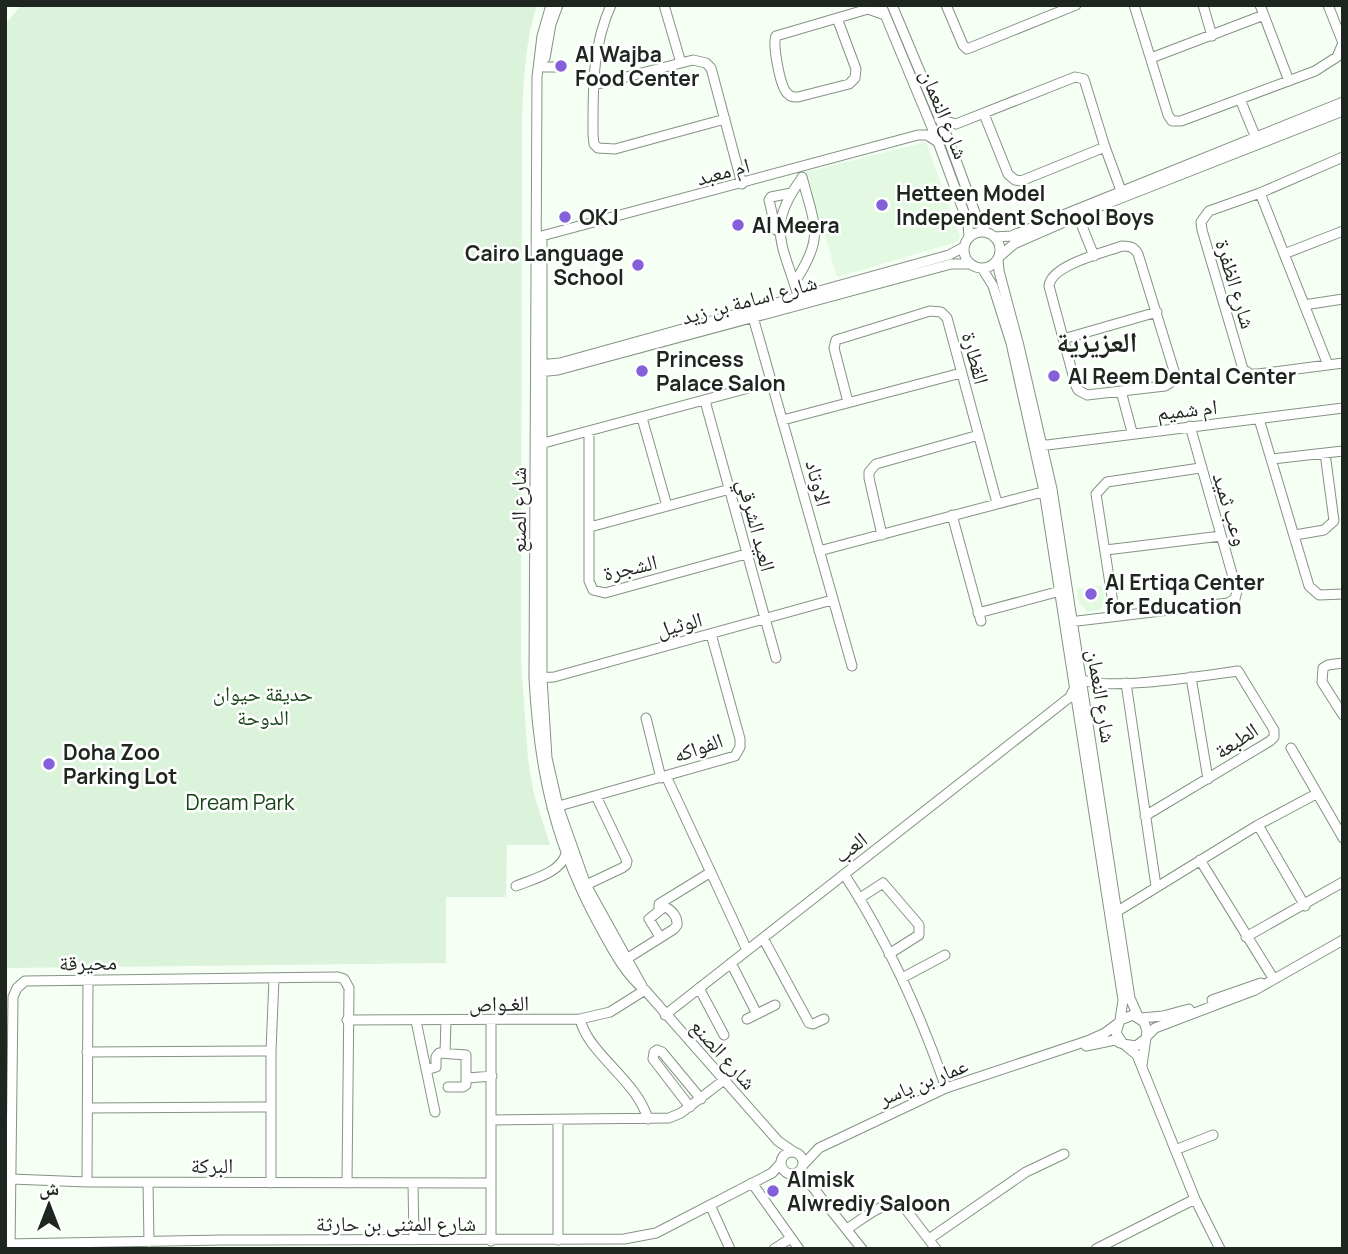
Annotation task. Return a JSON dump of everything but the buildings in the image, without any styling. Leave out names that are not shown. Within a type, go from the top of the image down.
[{"type":"street","name":"شارع الصنع","points":[[551,5],[542,36],[537,77],[537,730],[554,807],[573,873],[613,949],[635,982],[645,990]]},
{"type":"street","name":"شارع الصنع","points":[[539,237],[544,67],[551,24],[558,5]]},
{"type":"street","points":[[611,5],[597,40],[594,144],[605,150],[725,119]]},
{"type":"street","points":[[664,5],[681,62]]},
{"type":"street","name":"شارع النعمان","points":[[892,5],[939,119],[943,142],[968,223],[969,237]]},
{"type":"street","points":[[946,5],[963,46],[967,49],[1072,6]]},
{"type":"street","points":[[1134,5],[1172,121],[1181,121],[1327,65],[1341,51],[1343,43],[1328,5]]},
{"type":"street","points":[[1203,5],[1212,36]]},
{"type":"street","points":[[1260,5],[1289,81]]},
{"type":"street","points":[[837,18],[856,69],[855,78],[849,84],[797,97],[791,96],[783,88],[773,39],[780,33],[869,7],[883,10]]},
{"type":"street","name":"شارع النعمان","points":[[883,10],[927,114],[943,142],[977,218],[990,234]]},
{"type":"street","points":[[1151,58],[1264,15]]},
{"type":"street","points":[[594,85],[681,62],[706,62],[711,68],[742,184]]},
{"type":"street","points":[[544,67],[556,67]]},
{"type":"street","points":[[918,135],[931,136],[943,142],[956,124],[1081,77],[1084,79],[1105,147],[1123,193]]},
{"type":"street","points":[[1240,99],[1257,141]]},
{"type":"street","points":[[1257,141],[1343,102]]},
{"type":"street","points":[[1077,213],[1011,236],[977,233],[969,237],[964,247],[965,257],[971,264],[982,268],[991,266],[1014,244],[1077,213],[1257,141],[1343,111]]},
{"type":"street","points":[[918,135],[926,126],[927,114]]},
{"type":"street","points":[[984,114],[1008,174],[1016,180],[1021,181],[1105,147]]},
{"type":"street","points":[[939,119],[956,124]]},
{"type":"street","name":"ام معبد","points":[[539,237],[918,135]]},
{"type":"street","name":"شارع الظفرة","points":[[1343,157],[1260,193],[1209,211],[1201,222],[1243,369],[1250,374],[1258,374],[1343,363]]},
{"type":"street","points":[[794,284],[811,257],[816,239],[815,221],[800,168]]},
{"type":"street","points":[[798,296],[779,221],[791,193],[802,178]]},
{"type":"street","points":[[781,237],[776,229],[769,200],[791,193]]},
{"type":"street","points":[[1260,193],[1328,365]]},
{"type":"street","points":[[1077,213],[1094,256]]},
{"type":"street","points":[[1284,254],[1343,231]]},
{"type":"street","points":[[990,234],[1000,245],[999,257]]},
{"type":"street","points":[[1122,246],[1135,249],[1174,368],[1173,379],[1165,386],[1087,395],[1078,390],[1049,280],[1058,270],[1094,256],[1122,246]]},
{"type":"street","name":"شارع اسامة بن زيد","points":[[752,312],[798,296],[949,255],[964,247]]},
{"type":"street","name":"شارع النعمان","points":[[999,257],[999,271],[1048,490],[1078,682],[1080,717],[1113,914],[1130,998],[1139,1017]]},
{"type":"street","name":"شارع اسامة بن زيد","points":[[539,369],[752,312],[951,264],[971,264]]},
{"type":"street","name":"شارع النعمان","points":[[982,268],[993,286],[1039,446]]},
{"type":"street","points":[[1304,305],[1343,299]]},
{"type":"street","name":"القطارة","points":[[848,402],[834,348],[836,340],[930,311],[942,312],[947,318],[997,503]]},
{"type":"street","name":"الاوتاد","points":[[752,312],[852,666]]},
{"type":"street","points":[[1063,339],[1157,312]]},
{"type":"street","points":[[783,420],[961,373]]},
{"type":"street","points":[[539,444],[589,433],[771,382]]},
{"type":"street","points":[[1121,391],[1132,432]]},
{"type":"street","name":"العيد الشرقي","points":[[705,401],[776,658]]},
{"type":"street","name":"ام شميم","points":[[1039,446],[1132,432],[1343,408]]},
{"type":"street","points":[[642,418],[667,506]]},
{"type":"street","points":[[1259,419],[1313,591],[1319,595],[1343,594]]},
{"type":"street","name":"وعب ثميد","points":[[1069,622],[1228,603],[1235,599],[1237,591],[1190,426]]},
{"type":"street","name":"الشجرة","points":[[589,433],[589,581],[593,590],[605,593],[746,554]]},
{"type":"street","points":[[882,535],[869,478],[872,467],[979,435]]},
{"type":"street","points":[[1272,459],[1343,451]]},
{"type":"street","points":[[1294,535],[1324,530],[1334,521],[1325,453]]},
{"type":"street","points":[[1115,616],[1096,494],[1107,482],[1200,468]]},
{"type":"street","points":[[590,527],[730,489]]},
{"type":"street","points":[[819,551],[1048,490]]},
{"type":"street","points":[[952,515],[979,617],[1064,591]]},
{"type":"street","points":[[1106,550],[1221,536]]},
{"type":"street","name":"الوثيل","points":[[538,678],[832,600]]},
{"type":"street","name":"الفواكه","points":[[554,807],[731,758],[740,747],[740,739],[711,634]]},
{"type":"street","points":[[1343,663],[1323,668],[1322,682],[1343,715]]},
{"type":"street","name":"الطبعة","points":[[1078,682],[1126,683],[1238,671],[1274,730],[1274,737],[1270,741],[1145,816]]},
{"type":"street","points":[[1191,677],[1208,779]]},
{"type":"street","name":"شارع النعمان","points":[[1078,682],[1083,693],[1110,896]]},
{"type":"street","name":"العب","points":[[665,1015],[1057,707],[1074,693],[1078,682]]},
{"type":"street","name":"الطبعة","points":[[1083,693],[1105,683]]},
{"type":"street","points":[[1126,683],[1156,886]]},
{"type":"street","points":[[1057,707],[1073,708],[1080,717]]},
{"type":"street","points":[[646,718],[664,777],[747,950]]},
{"type":"street","points":[[1291,748],[1343,838]]},
{"type":"street","points":[[1113,914],[1258,825],[1316,794]]},
{"type":"street","points":[[586,884],[622,868],[627,861],[596,796]]},
{"type":"street","name":"شارع الصنع","points":[[554,807],[586,884],[645,990],[778,1141],[796,1153]]},
{"type":"street","points":[[1258,825],[1305,906]]},
{"type":"street","points":[[516,886],[554,870],[564,862],[566,854]]},
{"type":"street","points":[[1200,860],[1270,980]]},
{"type":"street","points":[[554,870],[573,873]]},
{"type":"street","points":[[660,909],[659,904],[711,872]]},
{"type":"street","points":[[844,874],[860,898],[902,978],[929,1038],[946,1088]]},
{"type":"street","points":[[1246,937],[1305,906],[1343,882]]},
{"type":"street","points":[[860,898],[883,883],[919,925],[919,935],[889,954]]},
{"type":"street","points":[[1110,896],[1131,901]]},
{"type":"street","points":[[628,958],[674,929],[678,921],[668,908],[660,909],[649,919],[660,937]]},
{"type":"street","name":"شارع النعمان","points":[[1113,914],[1123,1000],[1119,1022]]},
{"type":"street","points":[[762,938],[809,1023],[824,1019]]},
{"type":"street","points":[[1124,1045],[1136,1046],[1155,1028],[1255,990],[1343,940]]},
{"type":"street","points":[[902,978],[946,955]]},
{"type":"street","points":[[731,962],[757,1014]]},
{"type":"street","name":"محيرقة","points":[[11,1179],[13,997],[17,988],[25,981],[338,977],[344,979],[349,988],[347,1020]]},
{"type":"street","points":[[271,1183],[274,978]]},
{"type":"street","points":[[87,1182],[88,979]]},
{"type":"street","points":[[1220,1249],[1195,1199],[1137,1055],[1124,1045],[1116,1033],[1119,1022],[1128,1016],[1163,1016],[1270,980]]},
{"type":"street","points":[[699,988],[724,1035]]},
{"type":"street","name":"الغـواص","points":[[347,1020],[580,1019],[610,1012],[645,990]]},
{"type":"street","points":[[747,1019],[775,1004]]},
{"type":"street","points":[[1139,1017],[1147,1026],[1142,1067]]},
{"type":"street","points":[[580,1019],[587,1035],[643,1101],[648,1119]]},
{"type":"street","points":[[347,1020],[347,1183]]},
{"type":"street","points":[[416,1020],[435,1112]]},
{"type":"street","points":[[445,1053],[446,1021]]},
{"type":"street","points":[[491,1021],[491,1241]]},
{"type":"street","name":"عمار بن ياسر","points":[[796,1153],[819,1148],[946,1088],[1105,1033],[1119,1022]]},
{"type":"street","name":"عمار بن ياسر","points":[[1044,1055],[1105,1041],[1115,1040],[1124,1045]]},
{"type":"street","points":[[87,1052],[271,1051]]},
{"type":"street","points":[[690,1107],[653,1059],[654,1052],[662,1052],[701,1099]]},
{"type":"street","points":[[426,1070],[436,1067],[437,1055],[466,1055],[467,1084],[463,1087],[448,1087]]},
{"type":"street","points":[[468,1078],[492,1076]]},
{"type":"street","points":[[491,1120],[669,1118],[690,1107],[724,1080]]},
{"type":"street","points":[[88,1108],[271,1107]]},
{"type":"street","points":[[558,1120],[558,1240]]},
{"type":"street","points":[[1175,1150],[1213,1135]]},
{"type":"street","name":"شارع الصنع","points":[[778,1141],[782,1162]]},
{"type":"street","name":"عمار بن ياسر","points":[[802,1166],[819,1148]]},
{"type":"street","points":[[807,1180],[801,1157],[796,1153],[785,1155],[783,1169],[797,1173],[807,1180],[862,1249]]},
{"type":"street","points":[[929,1239],[1026,1172],[1064,1154]]},
{"type":"street","name":"شارع المثنى بن حارثة","points":[[9,1245],[149,1242],[361,1245],[414,1240],[433,1244],[558,1240],[624,1244],[656,1233],[772,1173],[782,1162]]},
{"type":"street","points":[[790,1173],[798,1172],[802,1166]]},
{"type":"street","name":"شارع المثنى بن حارثة","points":[[772,1173],[790,1173]]},
{"type":"street","points":[[9,1245],[11,1179]]},
{"type":"street","name":"البركة","points":[[11,1179],[87,1182],[491,1183]]},
{"type":"street","points":[[148,1182],[149,1242]]},
{"type":"street","points":[[413,1183],[414,1240]]},
{"type":"street","points":[[752,1183],[799,1249]]},
{"type":"street","points":[[1096,1249],[1195,1199]]},
{"type":"street","points":[[847,1229],[884,1206],[898,1204],[904,1207],[936,1249]]},
{"type":"street","points":[[710,1205],[730,1249]]},
{"type":"street","points":[[774,1249],[791,1238]]},
{"type":"shaded area","name":"Hetteen Model Independent School Boys","points":[[926,142],[960,237],[957,242],[837,277],[806,172]]},
{"type":"shaded area","name":"Al Ertiqa Center for Education","points":[[1102,585],[1105,602],[1100,610],[1087,612],[1078,600],[1077,589]]},
{"type":"green space","name":"حديقة حيوان الدوحة","points":[[21,5],[537,5],[524,74],[522,117],[521,659],[528,759],[534,794],[550,845],[507,845],[506,897],[446,897],[446,963],[5,968],[5,25]]},
{"type":"place","name":"Al Wajba Food Center","points":[[561,66]]},
{"type":"place","name":"Hetteen Model Independent School Boys","points":[[882,205]]},
{"type":"place","name":"OKJ","points":[[565,217]]},
{"type":"place","name":"Al Meera","points":[[738,225]]},
{"type":"place","name":"Cairo Language School","points":[[638,265]]},
{"type":"place","name":"Princess Palace Salon","points":[[642,371]]},
{"type":"place","name":"Al Reem Dental Center","points":[[1054,376]]},
{"type":"place","name":"Al Ertiqa Center for Education","points":[[1091,594]]},
{"type":"place","name":"Doha Zoo Parking Lot","points":[[49,764]]},
{"type":"place","name":"Almisk Alwrediy Saloon","points":[[773,1191]]},
{"type":"district","name":"العزيزية","points":[[1097,341]]},
{"type":"park label","name":"Dream Park","points":[[240,802]]}]
